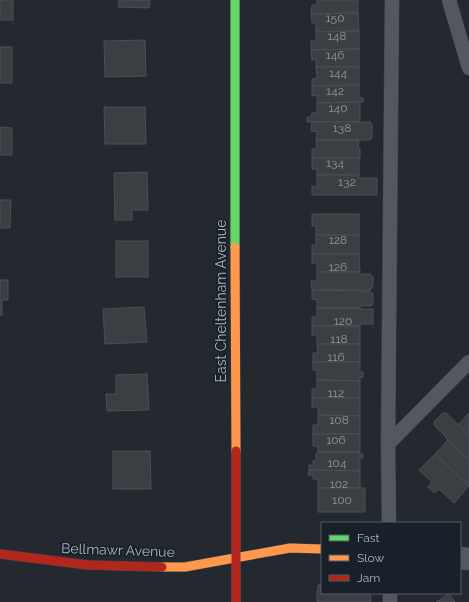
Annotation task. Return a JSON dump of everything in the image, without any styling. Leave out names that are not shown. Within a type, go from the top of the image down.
[{"type":"main road","name":"East Cheltenham Avenue","points":[[235,0],[236,602]]},
{"type":"main road","name":"Bellmawr Avenue","points":[[0,554],[88,566],[185,567],[290,548],[321,549]]},
{"type":"lane","points":[[389,522],[388,444],[392,0]]},
{"type":"lane","points":[[450,0],[469,68]]},
{"type":"lane","points":[[388,444],[469,362]]},
{"type":"building","points":[[0,0],[13,0],[13,20],[0,20]]},
{"type":"building","points":[[119,0],[150,0],[149,8],[118,7]]},
{"type":"building","points":[[317,0],[358,0],[358,13],[311,14],[312,5],[317,5]]},
{"type":"building","points":[[358,13],[359,31],[316,32],[316,23],[312,23],[311,14]]},
{"type":"building","points":[[359,31],[359,49],[311,50],[311,41],[316,41],[316,32]]},
{"type":"building","points":[[145,40],[146,76],[105,77],[104,41]]},
{"type":"building","points":[[0,47],[12,47],[12,83],[0,83]]},
{"type":"building","points":[[359,49],[359,67],[316,67],[316,59],[312,60],[311,50]]},
{"type":"building","points":[[316,67],[359,67],[359,85],[312,86],[312,79],[317,78]]},
{"type":"building","points":[[359,85],[359,97],[363,98],[363,102],[317,103],[317,95],[312,96],[312,86]]},
{"type":"building","points":[[360,102],[360,122],[307,122],[307,117],[311,117],[312,113],[317,113],[317,103]]},
{"type":"building","points":[[104,107],[145,107],[146,144],[105,144]]},
{"type":"building","points":[[312,122],[370,122],[372,125],[372,138],[370,140],[316,140],[317,132],[311,131]]},
{"type":"building","points":[[0,127],[12,128],[12,155],[0,155]]},
{"type":"building","points":[[316,140],[359,140],[358,148],[360,148],[360,158],[312,158],[312,149],[317,149]]},
{"type":"building","points":[[312,158],[359,158],[359,175],[317,175],[317,169],[312,169]]},
{"type":"building","points":[[147,172],[148,210],[132,210],[132,220],[115,220],[114,173]]},
{"type":"building","points":[[317,175],[359,175],[359,178],[377,178],[377,195],[312,195],[312,186],[317,187]]},
{"type":"building","points":[[0,200],[11,200],[10,228],[0,228]]},
{"type":"building","points":[[312,214],[359,214],[359,235],[316,235],[316,226],[312,226]]},
{"type":"building","points":[[316,235],[359,235],[359,254],[312,254],[312,245],[316,245]]},
{"type":"building","points":[[116,241],[148,241],[148,277],[116,277]]},
{"type":"building","points":[[312,254],[359,254],[360,272],[317,272],[317,263],[312,263]]},
{"type":"building","points":[[317,272],[359,272],[359,274],[370,274],[373,277],[373,286],[370,290],[312,290],[311,281],[317,281]]},
{"type":"building","points":[[0,280],[8,280],[8,300],[2,300],[2,315],[0,315]]},
{"type":"building","points":[[312,290],[370,291],[373,294],[373,303],[371,306],[360,306],[360,308],[317,308],[317,300],[312,299]]},
{"type":"building","points":[[144,307],[147,342],[105,344],[103,309]]},
{"type":"building","points":[[317,308],[373,309],[373,324],[360,324],[360,326],[312,326],[312,317],[317,317]]},
{"type":"building","points":[[312,326],[360,326],[360,344],[317,344],[317,335],[312,335]]},
{"type":"building","points":[[317,344],[360,344],[360,362],[313,362],[313,353],[318,353]]},
{"type":"building","points":[[313,362],[360,362],[360,372],[363,372],[363,377],[360,377],[360,381],[317,380],[317,370],[313,370]]},
{"type":"building","points":[[147,374],[149,410],[107,411],[106,394],[116,394],[116,375]]},
{"type":"building","points":[[317,380],[360,381],[360,398],[312,398],[312,389],[317,389]]},
{"type":"building","points":[[312,398],[360,398],[360,416],[318,415],[318,407],[312,407]]},
{"type":"building","points":[[443,413],[446,413],[469,435],[469,460],[435,426],[434,422]]},
{"type":"building","points":[[469,413],[469,435],[458,425]]},
{"type":"building","points":[[318,415],[360,416],[360,434],[313,434],[313,425],[318,425]]},
{"type":"building","points":[[313,434],[360,434],[360,452],[318,452],[318,446],[313,446]]},
{"type":"building","points":[[448,440],[469,460],[469,486],[435,454]]},
{"type":"building","points":[[113,451],[150,451],[151,489],[113,489]]},
{"type":"building","points":[[360,452],[360,454],[363,454],[363,458],[360,458],[360,471],[309,470],[309,465],[313,465],[313,461],[316,461],[316,453]]},
{"type":"building","points":[[435,454],[469,486],[454,503],[439,489],[434,493],[428,487],[432,482],[419,470]]},
{"type":"building","points":[[309,470],[360,471],[360,488],[318,488],[318,479],[313,479],[313,475],[308,475]]},
{"type":"building","points":[[318,488],[365,488],[365,512],[318,512]]},
{"type":"building","points":[[318,585],[321,585],[321,594],[370,594],[371,602],[317,602]]},
{"type":"building","points":[[449,594],[455,602],[436,602]]},
{"type":"traffic: fast","points":[[235,0],[235,247]]},
{"type":"traffic: slow","points":[[235,247],[236,451]]},
{"type":"traffic: slow","points":[[162,567],[185,567],[290,548],[321,549]]},
{"type":"traffic: jam","points":[[236,451],[236,602]]},
{"type":"traffic: jam","points":[[0,554],[88,565],[162,567]]}]
